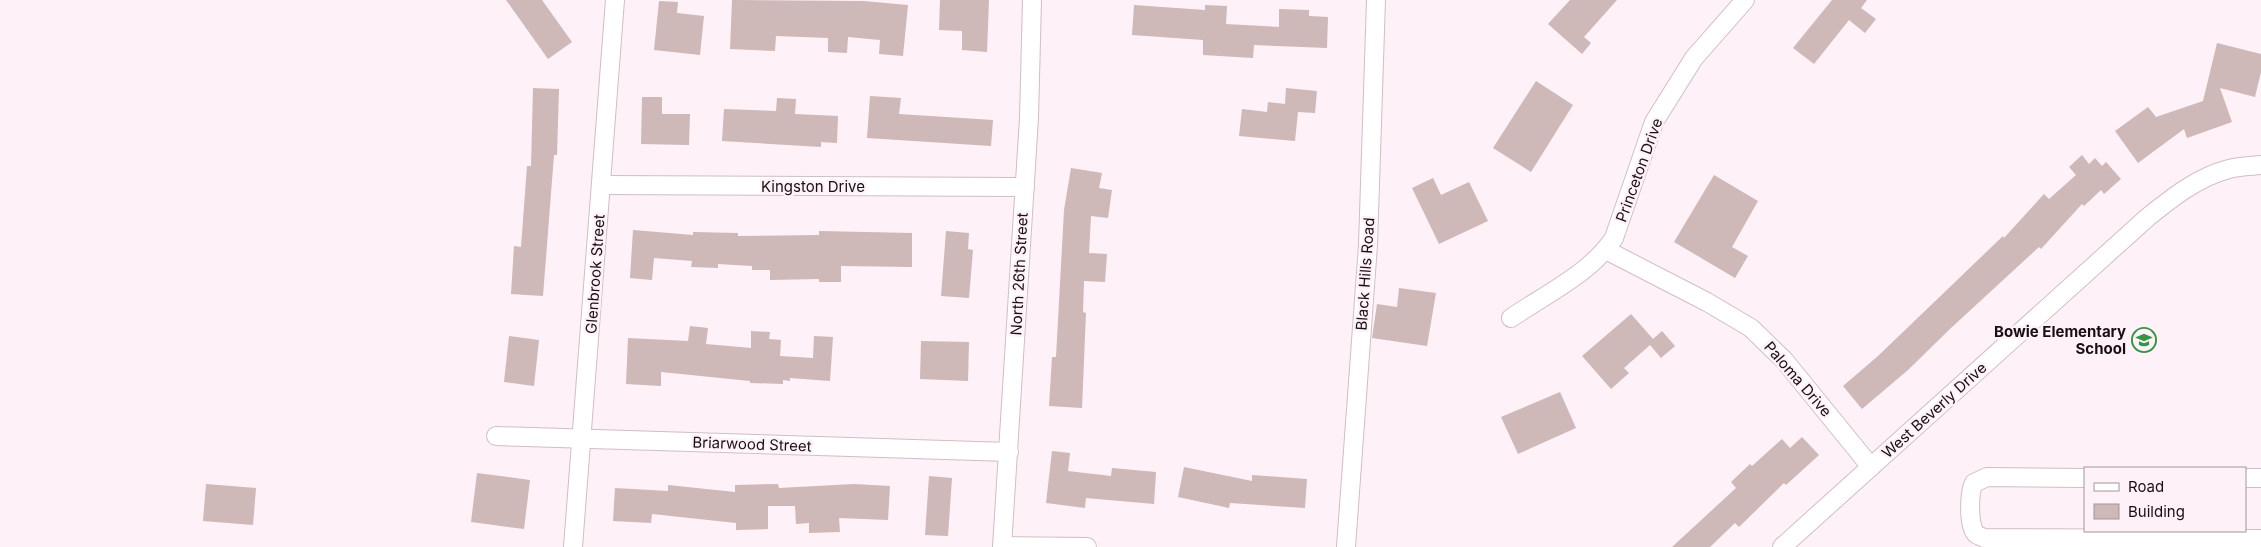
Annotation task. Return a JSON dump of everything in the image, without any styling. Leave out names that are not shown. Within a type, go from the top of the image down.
[{"type":"street","name":"Glenbrook Street","points":[[573,547],[602,185],[614,0]]},
{"type":"street","name":"North 26th Street","points":[[1002,547],[1029,118],[1032,0]]},
{"type":"street","name":"Black Hills Road","points":[[1346,547],[1368,245],[1376,0]]},
{"type":"street","name":"Princeton Drive","points":[[1511,318],[1587,267],[1606,250],[1614,238],[1654,122],[1694,58],[1746,0]]},
{"type":"street","name":"West Beverly Drive","points":[[1782,547],[2148,217],[2178,193],[2203,178],[2230,168],[2261,165]]},
{"type":"street","name":"Kingston Drive","points":[[602,185],[1025,187]]},
{"type":"street","name":"Paloma Drive","points":[[1606,250],[1707,302],[1751,328],[1784,360],[1871,467]]},
{"type":"street","name":"Briarwood Street","points":[[496,436],[1009,452]]},
{"type":"street","points":[[2084,478],[1987,477],[1974,482],[1971,489],[1971,524],[1975,533],[1984,538],[2261,539]]},
{"type":"street","points":[[2246,478],[2261,478]]},
{"type":"street","points":[[1002,547],[1087,547]]},
{"type":"building","points":[[506,0],[542,0],[572,42],[548,59]]},
{"type":"building","points":[[732,0],[863,1],[908,5],[903,56],[879,54],[880,40],[848,37],[847,53],[828,52],[828,38],[776,36],[775,51],[730,49]]},
{"type":"building","points":[[940,0],[989,0],[987,52],[962,50],[962,31],[939,30]]},
{"type":"building","points":[[1570,0],[1617,0],[1584,37],[1591,43],[1582,54],[1548,24]]},
{"type":"building","points":[[1832,0],[1867,0],[1861,8],[1876,19],[1865,33],[1849,20],[1814,64],[1793,48]]},
{"type":"building","points":[[659,1],[678,2],[677,13],[704,16],[700,55],[654,50]]},
{"type":"building","points":[[1134,5],[1205,10],[1205,5],[1227,6],[1226,24],[1279,27],[1279,9],[1309,10],[1309,16],[1328,17],[1327,48],[1254,45],[1253,58],[1203,55],[1203,40],[1132,35]]},
{"type":"building","points":[[2217,43],[2261,54],[2261,72],[2255,97],[2220,88],[2232,122],[2187,138],[2184,129],[2138,163],[2115,131],[2148,107],[2156,117],[2203,101]]},
{"type":"building","points":[[1536,81],[1573,105],[1531,172],[1493,148]]},
{"type":"building","points":[[533,88],[559,89],[557,155],[554,155],[543,296],[511,294],[514,246],[521,247],[527,166],[531,166]]},
{"type":"building","points":[[1286,88],[1317,91],[1315,113],[1298,112],[1295,141],[1239,136],[1242,109],[1267,112],[1268,102],[1285,104]]},
{"type":"building","points":[[870,96],[901,98],[899,114],[993,120],[991,146],[867,138]]},
{"type":"building","points":[[642,97],[662,97],[662,114],[690,114],[689,145],[641,144]]},
{"type":"building","points":[[777,98],[796,99],[795,114],[838,116],[837,143],[821,142],[821,147],[722,141],[724,109],[776,111]]},
{"type":"building","points":[[2082,155],[2089,164],[2095,158],[2102,166],[2106,162],[2121,179],[2104,194],[2101,190],[2084,206],[2082,204],[2041,249],[2039,247],[1908,370],[1862,409],[1843,386],[1878,356],[2003,236],[2004,238],[2044,194],[2049,199],[2076,175],[2069,167]]},
{"type":"building","points":[[1071,168],[1102,173],[1099,188],[1112,190],[1108,218],[1091,216],[1089,253],[1107,254],[1105,282],[1084,281],[1083,312],[1086,313],[1082,408],[1049,406],[1052,357],[1056,357],[1064,210]]},
{"type":"building","points":[[1714,175],[1758,201],[1732,247],[1748,256],[1735,278],[1674,242]]},
{"type":"building","points":[[1433,178],[1441,195],[1469,182],[1488,221],[1439,244],[1412,188]]},
{"type":"building","points":[[633,230],[693,235],[693,232],[738,233],[738,236],[819,235],[819,231],[912,233],[912,267],[841,266],[841,282],[819,282],[819,279],[770,280],[770,270],[752,270],[752,266],[718,264],[718,268],[691,267],[692,261],[654,258],[652,280],[630,278]]},
{"type":"building","points":[[946,231],[969,233],[968,249],[973,250],[969,298],[941,296]]},
{"type":"building","points":[[1399,288],[1436,293],[1427,346],[1372,338],[1377,304],[1397,307]]},
{"type":"building","points":[[1631,314],[1653,339],[1662,331],[1675,346],[1661,358],[1650,345],[1624,368],[1629,373],[1611,389],[1582,356]]},
{"type":"building","points":[[690,326],[708,328],[706,344],[751,348],[751,331],[770,332],[769,339],[781,340],[780,356],[813,358],[814,336],[833,337],[830,381],[790,378],[790,381],[783,380],[783,384],[750,383],[750,381],[661,372],[661,386],[626,384],[628,338],[688,341]]},
{"type":"building","points":[[509,336],[539,340],[534,386],[504,382]]},
{"type":"building","points":[[921,341],[969,342],[968,381],[920,379]]},
{"type":"building","points":[[1560,392],[1576,428],[1518,454],[1501,417]]},
{"type":"building","points":[[1802,437],[1819,455],[1786,485],[1784,483],[1739,527],[1735,523],[1710,547],[1672,547],[1736,488],[1731,482],[1750,464],[1752,466],[1782,439],[1790,448]]},
{"type":"building","points":[[1052,451],[1070,453],[1068,471],[1111,476],[1112,468],[1156,472],[1154,504],[1086,498],[1085,508],[1046,503]]},
{"type":"building","points":[[1184,467],[1252,481],[1252,475],[1307,479],[1305,508],[1230,503],[1229,508],[1178,497]]},
{"type":"building","points":[[477,473],[530,480],[524,529],[471,522]]},
{"type":"building","points":[[929,476],[952,478],[948,536],[925,535]]},
{"type":"building","points":[[206,484],[256,488],[253,525],[203,521]]},
{"type":"building","points":[[778,484],[779,488],[854,484],[890,486],[888,520],[839,518],[840,532],[809,533],[809,523],[796,524],[795,506],[768,506],[768,529],[736,530],[736,523],[652,514],[651,523],[613,521],[615,488],[668,491],[668,485],[735,492],[735,485]]},
{"type":"place","name":"Bowie Elementary School","points":[[2144,340]]}]
